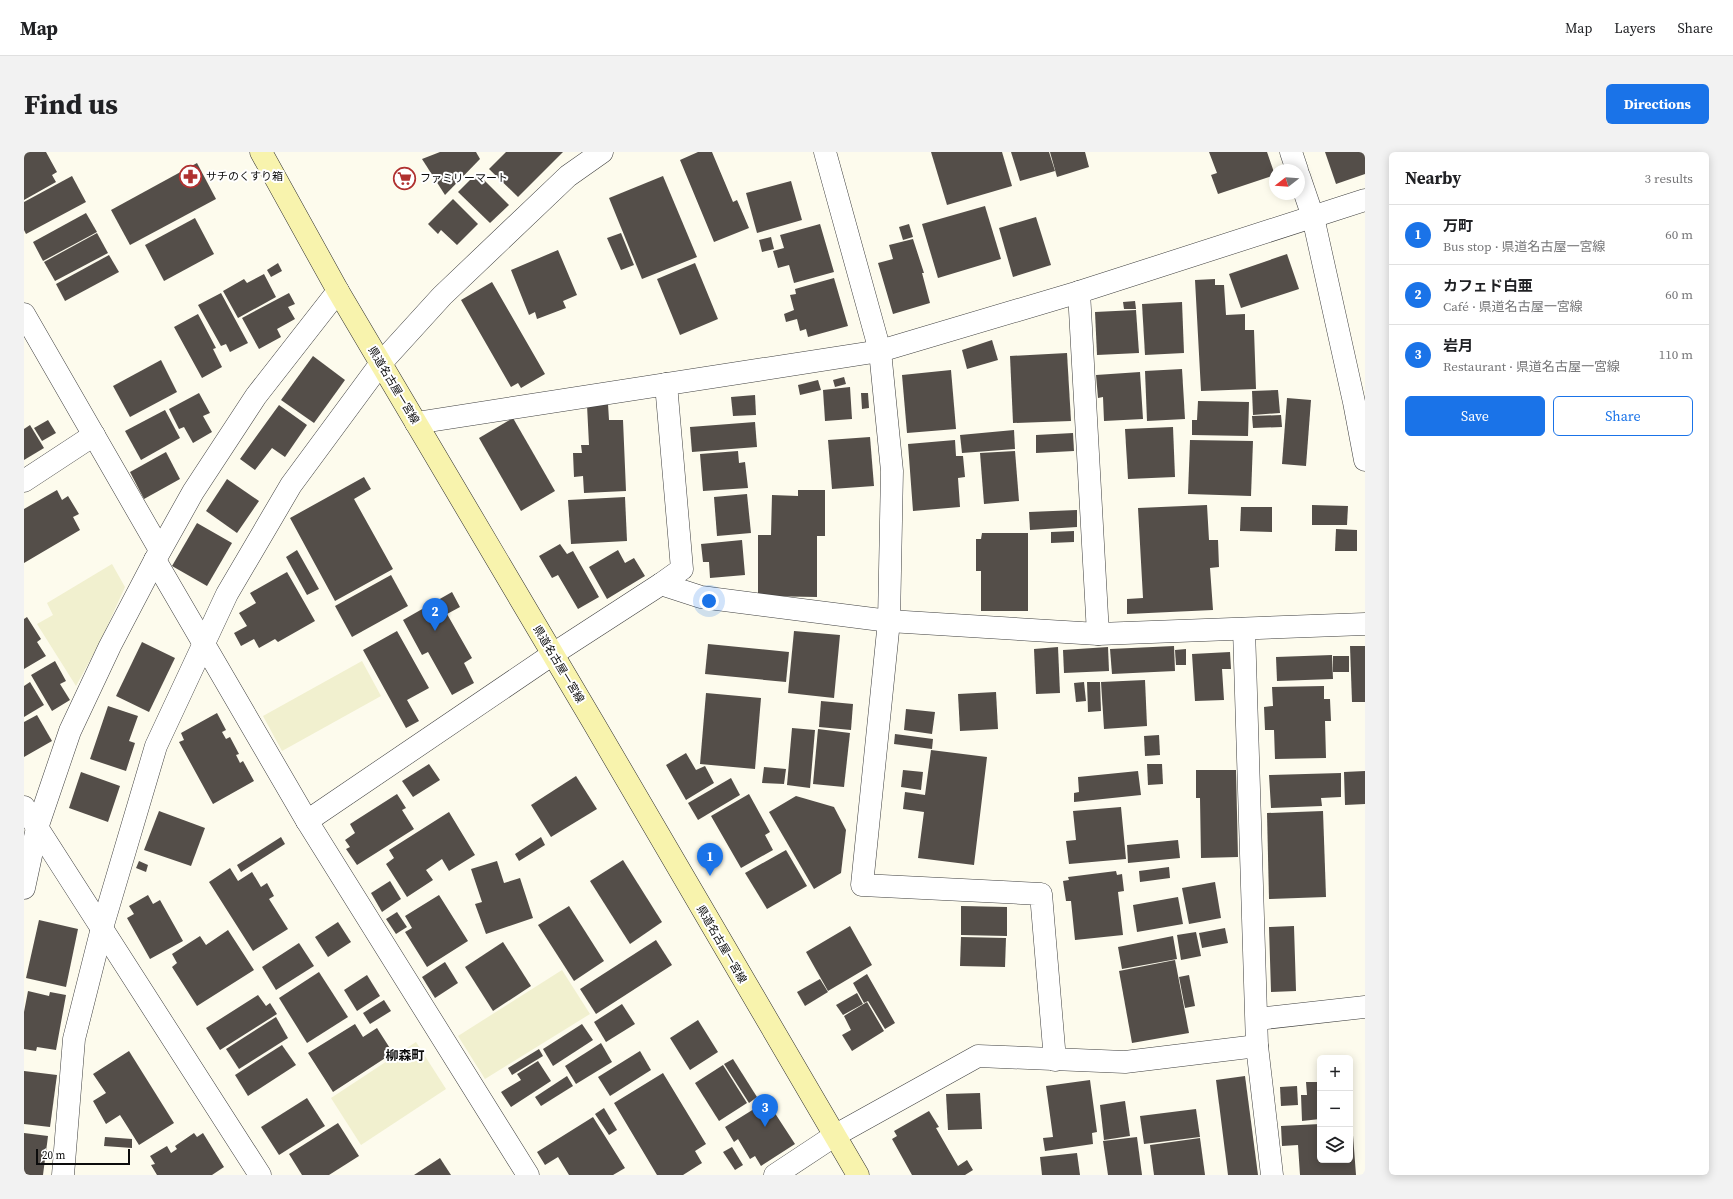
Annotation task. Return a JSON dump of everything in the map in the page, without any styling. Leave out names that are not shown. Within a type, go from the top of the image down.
[{"type":"main road","name":"県道名古屋一宮線","points":[[261,152],[338,290],[858,1175]]},
{"type":"street","points":[[63,1175],[74,1038],[102,928],[156,746],[227,594],[291,485],[381,363],[442,296],[568,176],[602,152]]},
{"type":"street","points":[[825,152],[880,351],[892,471],[889,621],[862,884],[1041,894],[1055,1060]]},
{"type":"street","points":[[1291,152],[1295,164]]},
{"type":"street","points":[[1305,194],[1313,217],[1354,402],[1365,460]]},
{"type":"street","points":[[416,423],[880,351],[1079,292],[1365,200]]},
{"type":"street","points":[[24,888],[37,828],[70,731],[110,646],[193,492],[256,396],[338,290]]},
{"type":"street","points":[[1079,292],[1098,634]]},
{"type":"street","points":[[24,314],[94,435],[204,645],[307,821],[528,1175]]},
{"type":"street","points":[[307,821],[553,654],[682,569],[666,384]]},
{"type":"street","points":[[24,481],[94,435]]},
{"type":"street","points":[[661,584],[701,597],[889,621],[1098,634],[1365,624]]},
{"type":"street","points":[[1244,629],[1257,1046],[1272,1175]]},
{"type":"street","points":[[24,807],[260,1175]]},
{"type":"street","points":[[1257,1019],[1365,1007]]},
{"type":"street","points":[[775,1175],[834,1136],[978,1056],[1125,1062],[1257,1046]]},
{"type":"green space","points":[[112,564],[125,587],[100,642],[76,686],[37,624],[53,615],[47,603]]},
{"type":"green space","points":[[362,661],[381,696],[282,751],[263,716]]},
{"type":"green space","points":[[562,970],[590,1014],[485,1079],[458,1036]]},
{"type":"green space","points":[[416,1042],[446,1089],[361,1145],[331,1098]]},
{"type":"building","points":[[24,152],[46,152],[57,172],[52,175],[56,182],[24,200]]},
{"type":"building","points":[[440,152],[476,152],[480,159],[445,195],[422,159]]},
{"type":"building","points":[[506,152],[563,152],[518,197],[489,169]]},
{"type":"building","points":[[698,152],[712,152],[733,202],[737,200],[749,228],[714,242],[680,160]]},
{"type":"building","points":[[931,152],[1002,152],[1012,186],[947,205]]},
{"type":"building","points":[[1011,152],[1049,152],[1055,171],[1020,181]]},
{"type":"building","points":[[1050,152],[1085,152],[1089,167],[1057,177]]},
{"type":"building","points":[[1209,152],[1267,152],[1271,164],[1269,164],[1269,177],[1218,194],[1211,175],[1217,173]]},
{"type":"building","points":[[1325,152],[1365,152],[1365,174],[1336,184]]},
{"type":"building","points":[[197,163],[216,199],[130,245],[111,210]]},
{"type":"building","points":[[477,173],[509,205],[490,223],[458,192]]},
{"type":"building","points":[[72,176],[86,202],[26,234],[24,230],[24,202]]},
{"type":"building","points":[[663,176],[697,257],[642,279],[609,198]]},
{"type":"building","points":[[791,181],[802,220],[757,233],[746,193]]},
{"type":"building","points":[[453,199],[478,224],[457,245],[441,230],[438,234],[428,224]]},
{"type":"building","points":[[985,206],[1001,259],[938,278],[922,224]]},
{"type":"building","points":[[86,213],[97,232],[43,261],[33,242]]},
{"type":"building","points":[[1036,217],[1051,265],[1013,277],[999,228]]},
{"type":"building","points":[[195,218],[214,254],[164,281],[145,245]]},
{"type":"building","points":[[820,224],[834,272],[794,283],[789,265],[778,268],[773,251],[784,248],[780,235]]},
{"type":"building","points":[[909,224],[913,237],[903,240],[899,227]]},
{"type":"building","points":[[97,233],[108,253],[55,281],[44,262]]},
{"type":"building","points":[[621,233],[634,265],[621,270],[607,238]]},
{"type":"building","points":[[771,237],[774,249],[762,252],[759,240]]},
{"type":"building","points":[[913,239],[924,273],[922,273],[930,303],[893,314],[878,263],[893,259],[889,245]]},
{"type":"building","points":[[558,250],[577,295],[563,301],[566,308],[537,319],[535,312],[529,315],[511,270]]},
{"type":"building","points":[[1287,254],[1299,289],[1241,308],[1229,274]]},
{"type":"building","points":[[109,255],[119,272],[65,301],[56,284]]},
{"type":"building","points":[[278,263],[282,271],[271,277],[267,270]]},
{"type":"building","points":[[695,263],[718,319],[680,335],[657,279]]},
{"type":"building","points":[[264,274],[276,297],[238,318],[223,291],[244,279],[247,283]]},
{"type":"building","points":[[834,278],[848,326],[808,337],[806,329],[800,331],[797,319],[786,322],[784,314],[794,310],[790,295],[796,294],[795,289]]},
{"type":"building","points":[[1215,279],[1215,285],[1224,285],[1226,315],[1245,314],[1245,330],[1254,330],[1256,389],[1201,391],[1195,280]]},
{"type":"building","points":[[492,282],[545,374],[521,388],[518,383],[511,387],[461,300]]},
{"type":"building","points":[[221,293],[248,343],[230,352],[226,344],[221,346],[198,305]]},
{"type":"building","points":[[289,293],[295,304],[288,307],[295,319],[277,329],[281,337],[259,349],[242,318]]},
{"type":"building","points":[[1135,301],[1136,309],[1124,309],[1123,302]]},
{"type":"building","points":[[1182,302],[1184,353],[1145,355],[1142,304]]},
{"type":"building","points":[[1136,310],[1139,353],[1097,355],[1095,312]]},
{"type":"building","points":[[198,314],[216,348],[213,349],[222,367],[202,378],[174,327]]},
{"type":"building","points":[[992,340],[998,360],[967,369],[962,350]]},
{"type":"building","points":[[1067,353],[1071,421],[1013,423],[1010,356]]},
{"type":"building","points":[[313,356],[345,380],[314,423],[281,400]]},
{"type":"building","points":[[161,360],[177,392],[130,417],[113,386]]},
{"type":"building","points":[[1182,369],[1185,419],[1147,421],[1145,371]]},
{"type":"building","points":[[951,370],[956,429],[907,433],[902,375]]},
{"type":"building","points":[[1140,372],[1143,419],[1104,421],[1103,397],[1098,398],[1096,375]]},
{"type":"building","points":[[844,377],[846,384],[835,387],[833,380]]},
{"type":"building","points":[[818,380],[821,390],[800,395],[798,385]]},
{"type":"building","points":[[850,387],[852,419],[825,421],[823,390]]},
{"type":"building","points":[[1278,390],[1280,413],[1253,415],[1252,391]]},
{"type":"building","points":[[199,393],[210,413],[203,416],[212,432],[193,443],[184,427],[179,429],[169,409]]},
{"type":"building","points":[[861,393],[868,393],[869,408],[862,409]]},
{"type":"building","points":[[755,395],[756,415],[733,416],[731,397]]},
{"type":"building","points":[[1287,398],[1311,400],[1306,466],[1282,464]]},
{"type":"building","points":[[1198,401],[1249,402],[1248,436],[1192,435],[1192,420],[1197,420]]},
{"type":"building","points":[[608,404],[609,420],[623,420],[626,491],[584,493],[583,476],[574,477],[573,453],[582,453],[581,445],[589,445],[587,405]]},
{"type":"building","points":[[279,405],[307,425],[285,457],[272,448],[255,470],[240,459]]},
{"type":"building","points":[[165,410],[180,438],[141,460],[125,431]]},
{"type":"building","points":[[1281,415],[1282,427],[1253,428],[1252,416]]},
{"type":"building","points":[[513,418],[555,491],[521,511],[479,438]]},
{"type":"building","points":[[48,420],[56,433],[42,441],[34,428]]},
{"type":"building","points":[[755,422],[757,447],[692,452],[690,427]]},
{"type":"building","points":[[30,425],[44,448],[24,460],[24,429]]},
{"type":"building","points":[[1173,427],[1175,477],[1128,479],[1125,429]]},
{"type":"building","points":[[1014,430],[1015,449],[962,453],[960,435]]},
{"type":"building","points":[[1073,433],[1074,451],[1036,453],[1036,435]]},
{"type":"building","points":[[870,437],[874,486],[832,489],[828,440]]},
{"type":"building","points":[[955,440],[956,456],[963,456],[965,477],[958,478],[960,507],[913,511],[908,444]]},
{"type":"building","points":[[1190,440],[1253,441],[1251,496],[1188,494]]},
{"type":"building","points":[[738,451],[739,463],[745,462],[748,488],[703,491],[700,454]]},
{"type":"building","points":[[1015,451],[1019,501],[984,504],[980,453]]},
{"type":"building","points":[[166,452],[180,479],[144,499],[130,472]]},
{"type":"building","points":[[364,477],[371,489],[354,499],[393,569],[335,601],[290,518]]},
{"type":"building","points":[[227,479],[259,501],[237,533],[206,511]]},
{"type":"building","points":[[57,490],[62,500],[68,496],[79,514],[73,517],[80,530],[24,563],[24,509]]},
{"type":"building","points":[[798,490],[825,490],[825,536],[817,536],[817,597],[758,596],[758,535],[771,535],[772,495],[798,496]]},
{"type":"building","points":[[747,494],[751,533],[717,536],[714,497]]},
{"type":"building","points":[[625,497],[627,541],[571,544],[568,500]]},
{"type":"building","points":[[1207,505],[1209,540],[1218,540],[1219,567],[1210,568],[1213,610],[1127,614],[1127,599],[1143,598],[1138,508]]},
{"type":"building","points":[[1312,505],[1348,506],[1347,525],[1312,525]]},
{"type":"building","points":[[1241,507],[1272,507],[1272,532],[1240,531]]},
{"type":"building","points":[[1077,510],[1077,527],[1030,530],[1029,512]]},
{"type":"building","points":[[197,523],[232,543],[207,586],[172,566]]},
{"type":"building","points":[[1336,529],[1357,530],[1357,551],[1335,551]]},
{"type":"building","points":[[1074,531],[1074,542],[1051,543],[1051,532]]},
{"type":"building","points":[[982,533],[1028,533],[1028,611],[981,611],[981,571],[976,571],[976,539],[981,539]]},
{"type":"building","points":[[742,540],[745,575],[710,578],[709,562],[703,562],[701,544]]},
{"type":"building","points":[[560,544],[567,554],[573,551],[599,597],[578,609],[558,575],[552,578],[539,556]]},
{"type":"building","points":[[297,550],[319,589],[307,595],[286,557]]},
{"type":"building","points":[[618,550],[625,563],[634,558],[645,576],[607,599],[589,567]]},
{"type":"building","points":[[287,572],[315,621],[278,642],[275,639],[259,648],[254,639],[241,646],[234,633],[247,626],[239,613],[256,603],[250,593]]},
{"type":"building","points":[[391,575],[408,606],[352,637],[335,606]]},
{"type":"building","points":[[452,592],[460,607],[447,614],[472,658],[464,663],[474,683],[452,695],[428,652],[422,655],[403,620]]},
{"type":"building","points":[[27,617],[41,639],[37,642],[46,656],[24,669],[24,619]]},
{"type":"building","points":[[397,631],[429,688],[407,700],[419,721],[406,728],[363,650]]},
{"type":"building","points":[[794,631],[840,635],[834,698],[788,693]]},
{"type":"building","points":[[142,642],[175,658],[149,712],[116,696]]},
{"type":"building","points":[[708,644],[789,652],[786,682],[705,674]]},
{"type":"building","points":[[1174,646],[1175,671],[1112,674],[1110,649]]},
{"type":"building","points":[[1350,646],[1365,646],[1365,702],[1352,702]]},
{"type":"building","points":[[1058,647],[1060,693],[1036,694],[1034,649]]},
{"type":"building","points":[[1108,647],[1109,671],[1064,673],[1063,650]]},
{"type":"building","points":[[1186,649],[1186,665],[1176,665],[1175,650]]},
{"type":"building","points":[[1230,652],[1231,669],[1222,669],[1224,700],[1195,701],[1192,654]]},
{"type":"building","points":[[1332,655],[1333,679],[1277,681],[1276,657]]},
{"type":"building","points":[[1333,656],[1349,656],[1349,672],[1333,672]]},
{"type":"building","points":[[55,661],[66,681],[60,684],[70,700],[52,711],[31,675]]},
{"type":"building","points":[[1145,680],[1147,726],[1104,729],[1101,682]]},
{"type":"building","points":[[30,682],[44,705],[24,717],[24,686]]},
{"type":"building","points":[[1084,682],[1086,701],[1076,702],[1074,683]]},
{"type":"building","points":[[1087,682],[1100,682],[1101,711],[1088,712]]},
{"type":"building","points":[[1324,686],[1324,699],[1330,699],[1331,721],[1325,721],[1326,758],[1275,759],[1274,730],[1265,730],[1264,707],[1273,706],[1272,687]]},
{"type":"building","points":[[996,692],[998,729],[960,731],[958,694]]},
{"type":"building","points":[[706,693],[761,698],[755,769],[700,764]]},
{"type":"building","points":[[821,701],[853,704],[851,730],[819,727]]},
{"type":"building","points":[[108,706],[138,716],[129,741],[135,743],[126,771],[90,759]]},
{"type":"building","points":[[906,709],[935,712],[932,734],[904,730]]},
{"type":"building","points":[[217,713],[226,730],[222,732],[226,739],[230,737],[239,754],[236,755],[240,763],[243,761],[254,781],[213,804],[179,742],[184,740],[181,733]]},
{"type":"building","points":[[37,715],[52,741],[24,757],[24,722]]},
{"type":"building","points":[[792,728],[815,730],[810,788],[787,785]]},
{"type":"building","points":[[818,729],[850,733],[844,787],[813,784]]},
{"type":"building","points":[[895,734],[933,739],[932,749],[894,744]]},
{"type":"building","points":[[1159,735],[1160,755],[1145,756],[1144,736]]},
{"type":"building","points":[[931,750],[987,757],[974,865],[918,858],[924,812],[903,809],[905,792],[925,795]]},
{"type":"building","points":[[686,753],[696,770],[705,766],[714,783],[686,800],[666,765]]},
{"type":"building","points":[[429,764],[440,780],[413,797],[402,781]]},
{"type":"building","points":[[1147,764],[1162,764],[1163,784],[1148,785]]},
{"type":"building","points":[[764,767],[786,769],[784,784],[762,783]]},
{"type":"building","points":[[903,770],[923,772],[921,790],[901,787]]},
{"type":"building","points":[[1196,770],[1236,770],[1238,857],[1201,858],[1200,798],[1196,798]]},
{"type":"building","points":[[1138,771],[1141,795],[1074,802],[1074,793],[1079,792],[1078,777]]},
{"type":"building","points":[[1365,771],[1365,804],[1345,805],[1344,772]]},
{"type":"building","points":[[81,772],[120,786],[108,822],[69,808]]},
{"type":"building","points":[[1341,773],[1341,797],[1321,798],[1322,806],[1271,808],[1269,775]]},
{"type":"building","points":[[576,776],[597,809],[551,837],[531,805]]},
{"type":"building","points":[[731,778],[740,795],[698,820],[688,803]]},
{"type":"building","points":[[397,794],[406,808],[402,810],[414,829],[357,865],[346,849],[350,847],[345,840],[355,833],[350,824]]},
{"type":"building","points":[[749,794],[770,832],[765,835],[773,850],[741,868],[711,816]]},
{"type":"building","points":[[796,796],[834,807],[846,830],[841,873],[814,889],[769,812]]},
{"type":"building","points":[[1121,807],[1126,859],[1069,864],[1066,841],[1076,840],[1073,811]]},
{"type":"building","points":[[159,811],[205,828],[191,866],[144,850]]},
{"type":"building","points":[[1323,811],[1326,897],[1269,899],[1267,813]]},
{"type":"building","points":[[449,812],[475,855],[449,871],[442,859],[426,870],[433,880],[407,897],[386,864],[394,858],[389,850]]},
{"type":"building","points":[[281,837],[285,844],[241,872],[237,865]]},
{"type":"building","points":[[541,837],[545,845],[519,861],[515,854]]},
{"type":"building","points":[[1178,840],[1180,858],[1128,863],[1127,845]]},
{"type":"building","points":[[786,850],[807,886],[767,909],[745,873]]},
{"type":"building","points":[[623,860],[662,922],[630,944],[590,881]]},
{"type":"building","points":[[139,861],[148,865],[146,872],[136,868]]},
{"type":"building","points":[[497,861],[504,883],[520,878],[533,918],[486,934],[475,904],[482,902],[471,869]]},
{"type":"building","points":[[1169,867],[1170,878],[1140,882],[1139,871]]},
{"type":"building","points":[[230,868],[238,881],[252,872],[261,887],[267,883],[274,896],[269,899],[288,929],[253,951],[209,882]]},
{"type":"building","points":[[1116,871],[1117,875],[1122,874],[1124,891],[1118,892],[1123,935],[1075,940],[1071,901],[1066,901],[1063,881],[1069,880],[1068,877]]},
{"type":"building","points":[[390,881],[401,899],[382,912],[371,893]]},
{"type":"building","points":[[1215,882],[1221,918],[1189,924],[1182,888]]},
{"type":"building","points":[[148,895],[153,904],[160,900],[183,941],[150,959],[127,918],[134,914],[129,906]]},
{"type":"building","points":[[439,895],[468,941],[427,967],[405,932],[412,928],[405,916]]},
{"type":"building","points":[[1178,897],[1183,924],[1137,932],[1133,905]]},
{"type":"building","points":[[569,906],[604,961],[574,981],[538,925]]},
{"type":"building","points":[[961,906],[1007,907],[1007,936],[961,935]]},
{"type":"building","points":[[397,912],[407,927],[396,934],[386,919]]},
{"type":"building","points":[[39,920],[78,929],[66,987],[26,978]]},
{"type":"building","points":[[338,922],[351,942],[328,957],[315,937]]},
{"type":"building","points":[[850,926],[872,965],[828,991],[806,952]]},
{"type":"building","points":[[1294,926],[1296,991],[1271,992],[1269,927]]},
{"type":"building","points":[[1225,928],[1228,943],[1202,948],[1199,933]]},
{"type":"building","points":[[228,930],[254,970],[197,1006],[172,967],[177,963],[172,954],[200,936],[206,945]]},
{"type":"building","points":[[1196,932],[1201,956],[1181,960],[1177,935]]},
{"type":"building","points":[[1173,936],[1177,959],[1122,969],[1118,947]]},
{"type":"building","points":[[961,937],[1006,938],[1005,967],[960,966]]},
{"type":"building","points":[[656,940],[672,965],[596,1014],[580,989]]},
{"type":"building","points":[[503,942],[531,986],[493,1011],[465,967]]},
{"type":"building","points":[[299,943],[314,966],[276,990],[262,967]]},
{"type":"building","points":[[1175,960],[1189,1033],[1132,1043],[1119,971]]},
{"type":"building","points":[[445,962],[458,983],[435,998],[422,977]]},
{"type":"building","points":[[319,972],[348,1017],[307,1043],[279,998]]},
{"type":"building","points":[[867,974],[895,1023],[885,1029],[868,1001],[864,1003],[853,983]]},
{"type":"building","points":[[367,975],[380,996],[357,1011],[344,990]]},
{"type":"building","points":[[1189,975],[1195,1006],[1185,1008],[1179,977]]},
{"type":"building","points":[[820,979],[828,992],[805,1006],[797,992]]},
{"type":"building","points":[[28,991],[49,996],[50,992],[66,995],[56,1050],[37,1047],[36,1051],[24,1049],[24,1012]]},
{"type":"building","points":[[857,993],[863,1004],[843,1015],[836,1005]]},
{"type":"building","points":[[258,995],[266,1006],[270,1003],[277,1014],[220,1050],[206,1028]]},
{"type":"building","points":[[384,1000],[391,1011],[370,1024],[363,1013]]},
{"type":"building","points":[[867,1002],[884,1031],[852,1051],[842,1035],[851,1030],[844,1016]]},
{"type":"building","points":[[622,1004],[635,1024],[606,1042],[594,1022]]},
{"type":"building","points":[[276,1017],[288,1038],[239,1069],[226,1049]]},
{"type":"building","points":[[698,1020],[718,1052],[690,1070],[670,1038]]},
{"type":"building","points":[[355,1024],[363,1037],[377,1028],[393,1053],[333,1092],[308,1053]]},
{"type":"building","points":[[582,1024],[593,1040],[553,1066],[543,1049]]},
{"type":"building","points":[[601,1043],[612,1062],[576,1084],[565,1066]]},
{"type":"building","points":[[282,1045],[296,1065],[248,1096],[235,1075]]},
{"type":"building","points":[[539,1049],[543,1056],[512,1075],[508,1068]]},
{"type":"building","points":[[129,1051],[174,1123],[139,1145],[120,1115],[106,1124],[93,1101],[106,1093],[93,1074]]},
{"type":"building","points":[[640,1051],[651,1070],[610,1096],[598,1077]]},
{"type":"building","points":[[733,1059],[757,1097],[749,1103],[724,1064]]},
{"type":"building","points":[[538,1061],[551,1081],[511,1107],[501,1092],[521,1080],[517,1074]]},
{"type":"building","points":[[723,1065],[747,1103],[719,1121],[695,1083]]},
{"type":"building","points":[[24,1071],[57,1075],[50,1127],[24,1124]]},
{"type":"building","points":[[663,1073],[706,1144],[695,1151],[702,1163],[683,1175],[657,1175],[614,1103]]},
{"type":"building","points":[[567,1076],[573,1086],[541,1106],[535,1097]]},
{"type":"building","points":[[1245,1076],[1258,1175],[1228,1175],[1216,1080]]},
{"type":"building","points":[[1090,1080],[1097,1132],[1092,1133],[1093,1144],[1045,1151],[1043,1138],[1053,1137],[1046,1086]]},
{"type":"building","points":[[1306,1082],[1317,1082],[1317,1119],[1302,1121],[1301,1095],[1307,1095]]},
{"type":"building","points":[[1297,1086],[1298,1105],[1281,1106],[1280,1087]]},
{"type":"building","points":[[980,1093],[982,1129],[948,1130],[946,1094]]},
{"type":"building","points":[[307,1098],[325,1126],[279,1155],[261,1127]]},
{"type":"building","points":[[767,1101],[795,1144],[761,1166],[755,1156],[750,1159],[738,1139],[734,1142],[725,1127]]},
{"type":"building","points":[[1125,1101],[1130,1136],[1104,1140],[1100,1105]]},
{"type":"building","points":[[604,1108],[617,1130],[609,1135],[595,1114]]},
{"type":"building","points":[[1196,1109],[1200,1137],[1144,1144],[1140,1116]]},
{"type":"building","points":[[929,1111],[939,1127],[936,1128],[958,1166],[967,1160],[973,1170],[965,1175],[912,1175],[892,1139],[897,1136],[894,1131]]},
{"type":"building","points":[[593,1117],[625,1168],[613,1175],[569,1175],[558,1157],[545,1165],[537,1152]]},
{"type":"building","points":[[338,1123],[359,1156],[329,1175],[302,1175],[289,1154]]},
{"type":"building","points":[[1317,1124],[1317,1163],[1353,1163],[1353,1135],[1356,1175],[1300,1175],[1298,1145],[1282,1146],[1281,1126]]},
{"type":"building","points":[[24,1133],[48,1136],[43,1175],[24,1175]]},
{"type":"building","points":[[194,1133],[197,1137],[203,1133],[224,1167],[212,1175],[157,1175],[151,1165],[155,1164],[150,1156],[167,1146],[171,1153],[177,1149],[175,1146]]},
{"type":"building","points":[[105,1137],[132,1139],[132,1148],[104,1146]]},
{"type":"building","points":[[1137,1137],[1142,1175],[1108,1175],[1103,1141]]},
{"type":"building","points":[[1200,1138],[1205,1175],[1154,1175],[1150,1145]]},
{"type":"building","points":[[732,1147],[743,1165],[735,1170],[723,1152]]},
{"type":"building","points":[[1077,1153],[1080,1175],[1042,1175],[1040,1157]]},
{"type":"building","points":[[440,1158],[451,1175],[414,1175]]},
{"type":"place","name":"サチのくすり箱","points":[[190,176]]},
{"type":"place","name":"ファミリーマート","points":[[405,178]]},
{"type":"place","name":"カフェド白亜","points":[[435,631]]},
{"type":"place","name":"万町","points":[[710,876]]},
{"type":"place","name":"岩月","points":[[765,1127]]},
{"type":"district","name":"柳森町","points":[[405,1055]]}]
